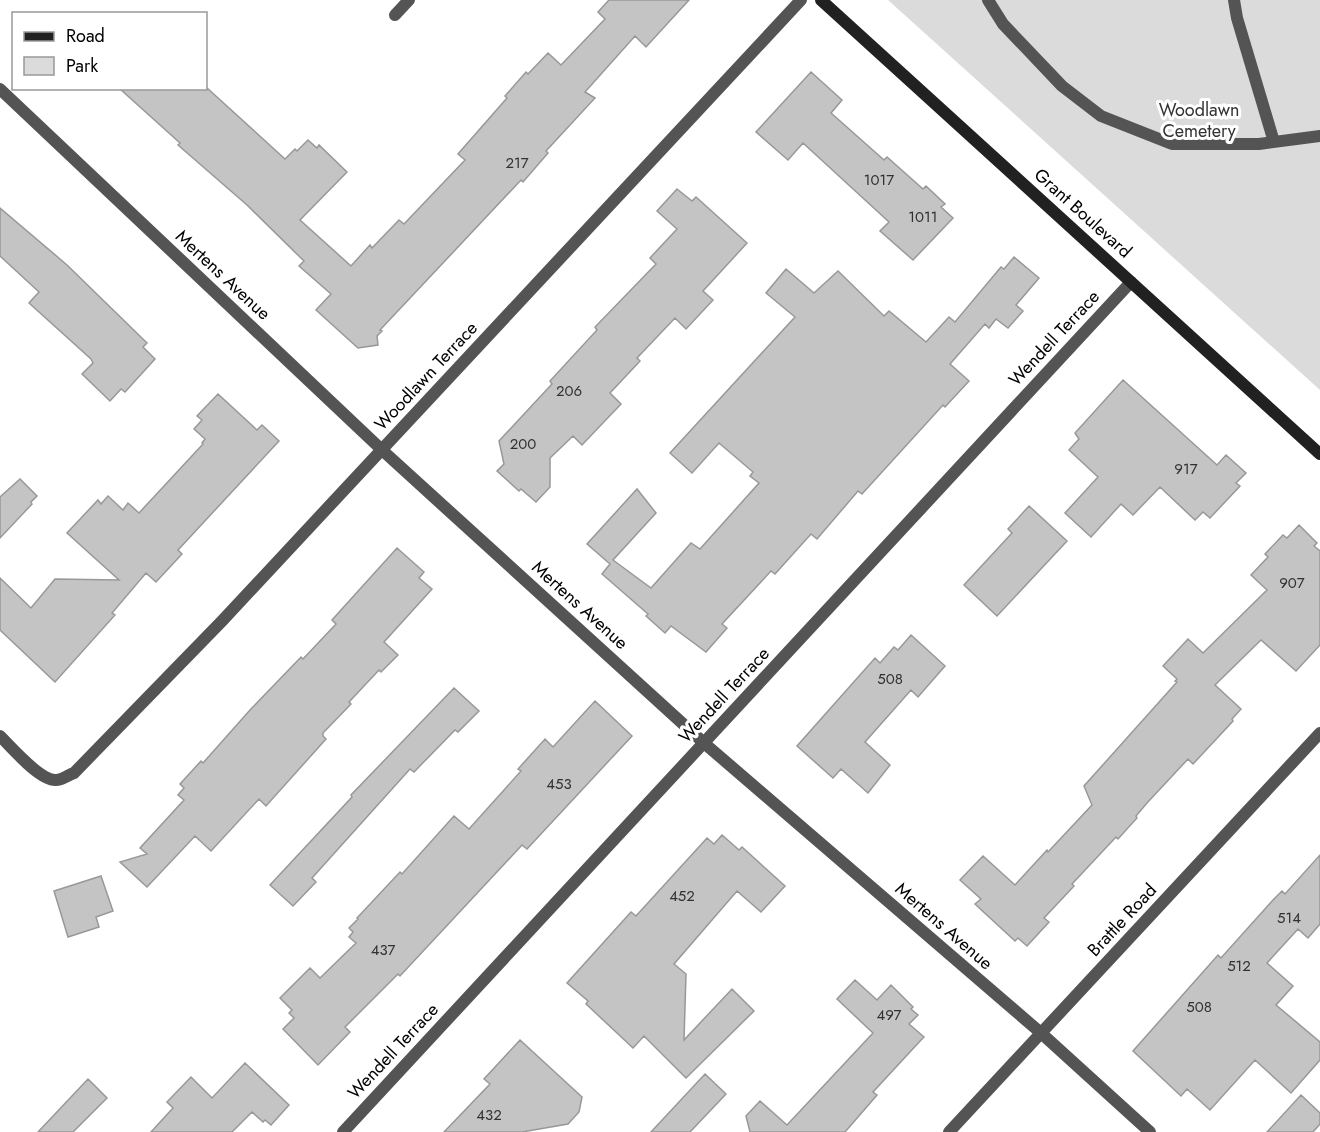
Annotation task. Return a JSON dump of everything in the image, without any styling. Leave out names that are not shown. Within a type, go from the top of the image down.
[{"type":"street","points":[[395,15],[409,0]]},
{"type":"street","name":"Woodlawn Terrace","points":[[0,736],[49,780],[58,780],[74,773],[222,621],[801,0]]},
{"type":"street","name":"Grant Boulevard","points":[[821,0],[1320,454]]},
{"type":"street","points":[[988,0],[1003,24],[1062,86],[1101,116],[1172,144],[1259,144],[1320,136]]},
{"type":"street","points":[[1234,0],[1237,18],[1274,142]]},
{"type":"street","name":"Mertens Avenue","points":[[0,89],[382,450],[704,743],[1041,1033],[1150,1132]]},
{"type":"street","name":"Wendell Terrace","points":[[343,1132],[1131,282]]},
{"type":"street","name":"Brattle Road","points":[[950,1132],[1320,733]]},
{"type":"green space","name":"Woodlawn Cemetery","points":[[888,0],[1320,0],[1320,390]]},
{"type":"building","points":[[609,0],[689,0],[646,47],[635,36],[585,92],[595,98],[546,151],[548,153],[523,182],[521,180],[380,330],[382,331],[377,336],[378,345],[358,348],[316,310],[331,294],[299,266],[304,261],[247,205],[178,145],[180,143],[121,90],[207,90],[207,88],[285,159],[308,140],[317,148],[319,145],[347,172],[300,220],[351,266],[370,245],[372,248],[399,220],[404,224],[465,160],[458,154],[507,98],[505,96],[526,72],[528,74],[548,53],[561,65],[605,19],[598,12]]},
{"type":"building","points":[[811,72],[842,100],[831,113],[884,160],[887,157],[923,189],[926,186],[945,204],[941,207],[953,218],[913,260],[880,231],[889,222],[803,143],[788,160],[756,132]]},
{"type":"building","points":[[677,189],[692,201],[696,197],[747,243],[703,291],[713,300],[686,329],[675,318],[637,358],[640,361],[610,393],[621,404],[582,445],[573,436],[550,458],[550,487],[536,502],[521,489],[519,491],[497,471],[504,464],[499,441],[552,384],[550,381],[597,330],[595,327],[656,264],[650,258],[677,229],[657,211]]},
{"type":"building","points":[[0,208],[67,265],[147,343],[143,347],[155,359],[125,392],[121,389],[110,401],[82,374],[93,363],[91,359],[29,303],[39,292],[0,256]]},
{"type":"building","points":[[1014,257],[1039,278],[1016,305],[1023,311],[1008,328],[996,319],[989,328],[985,324],[950,364],[969,381],[945,407],[943,405],[862,494],[858,491],[817,539],[811,534],[775,574],[771,571],[722,624],[727,628],[706,652],[671,626],[665,633],[646,616],[648,614],[602,574],[610,564],[587,544],[637,489],[656,513],[613,560],[651,588],[691,543],[700,549],[759,483],[750,476],[753,472],[719,443],[692,473],[670,453],[795,317],[766,293],[786,269],[814,293],[838,271],[884,316],[889,311],[926,342],[949,317],[955,322],[1001,267],[1004,269]]},
{"type":"building","points":[[1123,380],[1217,465],[1226,455],[1246,473],[1236,483],[1240,486],[1210,518],[1203,512],[1195,520],[1160,487],[1133,515],[1121,504],[1091,537],[1065,513],[1098,477],[1069,450],[1079,439],[1075,433]]},
{"type":"building","points":[[218,394],[257,430],[262,425],[279,441],[178,550],[182,554],[156,582],[146,573],[112,613],[115,615],[55,682],[0,630],[0,578],[31,608],[55,579],[119,580],[67,533],[98,500],[101,504],[108,496],[123,510],[128,503],[139,513],[203,444],[205,439],[194,429],[202,420],[197,416]]},
{"type":"building","points":[[20,479],[37,496],[0,538],[0,497]]},
{"type":"building","points":[[1029,506],[1067,541],[997,616],[964,585],[1012,533],[1008,529]]},
{"type":"building","points":[[1299,525],[1317,543],[1314,546],[1320,551],[1320,645],[1296,671],[1261,640],[1215,685],[1241,709],[1232,719],[1233,721],[1193,764],[1188,759],[1147,803],[1118,839],[1116,837],[1072,884],[1074,886],[1044,918],[1049,922],[1027,946],[1018,938],[1015,941],[975,904],[981,899],[960,880],[983,856],[1015,885],[1047,850],[1048,852],[1092,805],[1084,786],[1177,682],[1175,681],[1177,679],[1163,666],[1188,639],[1203,653],[1267,590],[1251,575],[1268,557],[1265,554],[1283,535],[1287,538]]},
{"type":"building","points":[[397,548],[424,572],[419,578],[432,589],[384,642],[398,655],[381,672],[379,670],[349,702],[351,704],[323,733],[326,739],[266,806],[259,799],[211,851],[195,836],[147,887],[120,862],[147,854],[140,848],[184,800],[178,795],[184,788],[180,784],[201,761],[203,763],[301,657],[303,659],[336,624],[332,620]]},
{"type":"building","points":[[911,635],[945,666],[918,697],[911,690],[865,742],[890,765],[868,793],[841,769],[833,778],[797,746],[875,658],[880,663],[894,647],[898,650]]},
{"type":"building","points":[[454,688],[479,711],[458,732],[455,730],[414,772],[410,769],[312,878],[316,882],[293,906],[270,885],[352,797],[351,795]]},
{"type":"building","points":[[595,701],[632,736],[527,849],[522,845],[400,976],[398,974],[345,1027],[350,1032],[318,1065],[283,1029],[294,1018],[289,1013],[292,1010],[280,998],[310,968],[320,978],[356,943],[349,937],[353,932],[349,928],[454,816],[469,829],[521,771],[518,769],[545,739],[553,747]]},
{"type":"building","points":[[722,835],[739,850],[742,847],[785,886],[761,912],[737,891],[674,964],[686,974],[684,1040],[732,989],[754,1011],[686,1078],[644,1036],[633,1048],[586,1004],[588,1001],[567,983],[631,912],[636,916],[707,838],[714,844]]},
{"type":"building","points":[[1320,855],[1320,924],[1308,938],[1298,929],[1267,963],[1293,986],[1276,1005],[1320,1042],[1320,1060],[1291,1093],[1255,1060],[1210,1110],[1187,1089],[1181,1096],[1133,1051],[1218,955],[1221,958],[1273,900],[1282,891],[1285,894]]},
{"type":"building","points":[[101,876],[113,911],[96,917],[99,927],[68,937],[54,891]]},
{"type":"building","points":[[855,980],[877,1000],[891,985],[913,1007],[911,1009],[918,1015],[909,1024],[924,1037],[873,1092],[877,1095],[845,1132],[750,1132],[746,1116],[760,1101],[787,1125],[873,1033],[837,999]]},
{"type":"building","points":[[520,1040],[582,1097],[579,1112],[568,1124],[522,1132],[444,1132],[490,1084],[484,1079]]},
{"type":"building","points":[[245,1063],[289,1105],[271,1125],[265,1120],[263,1122],[252,1112],[232,1132],[151,1132],[173,1108],[167,1102],[191,1077],[212,1098]]},
{"type":"building","points":[[705,1074],[726,1094],[690,1132],[651,1132]]},
{"type":"building","points":[[88,1079],[107,1098],[73,1132],[38,1132]]},
{"type":"building","points":[[1301,1095],[1320,1113],[1320,1124],[1313,1132],[1267,1132]]}]
